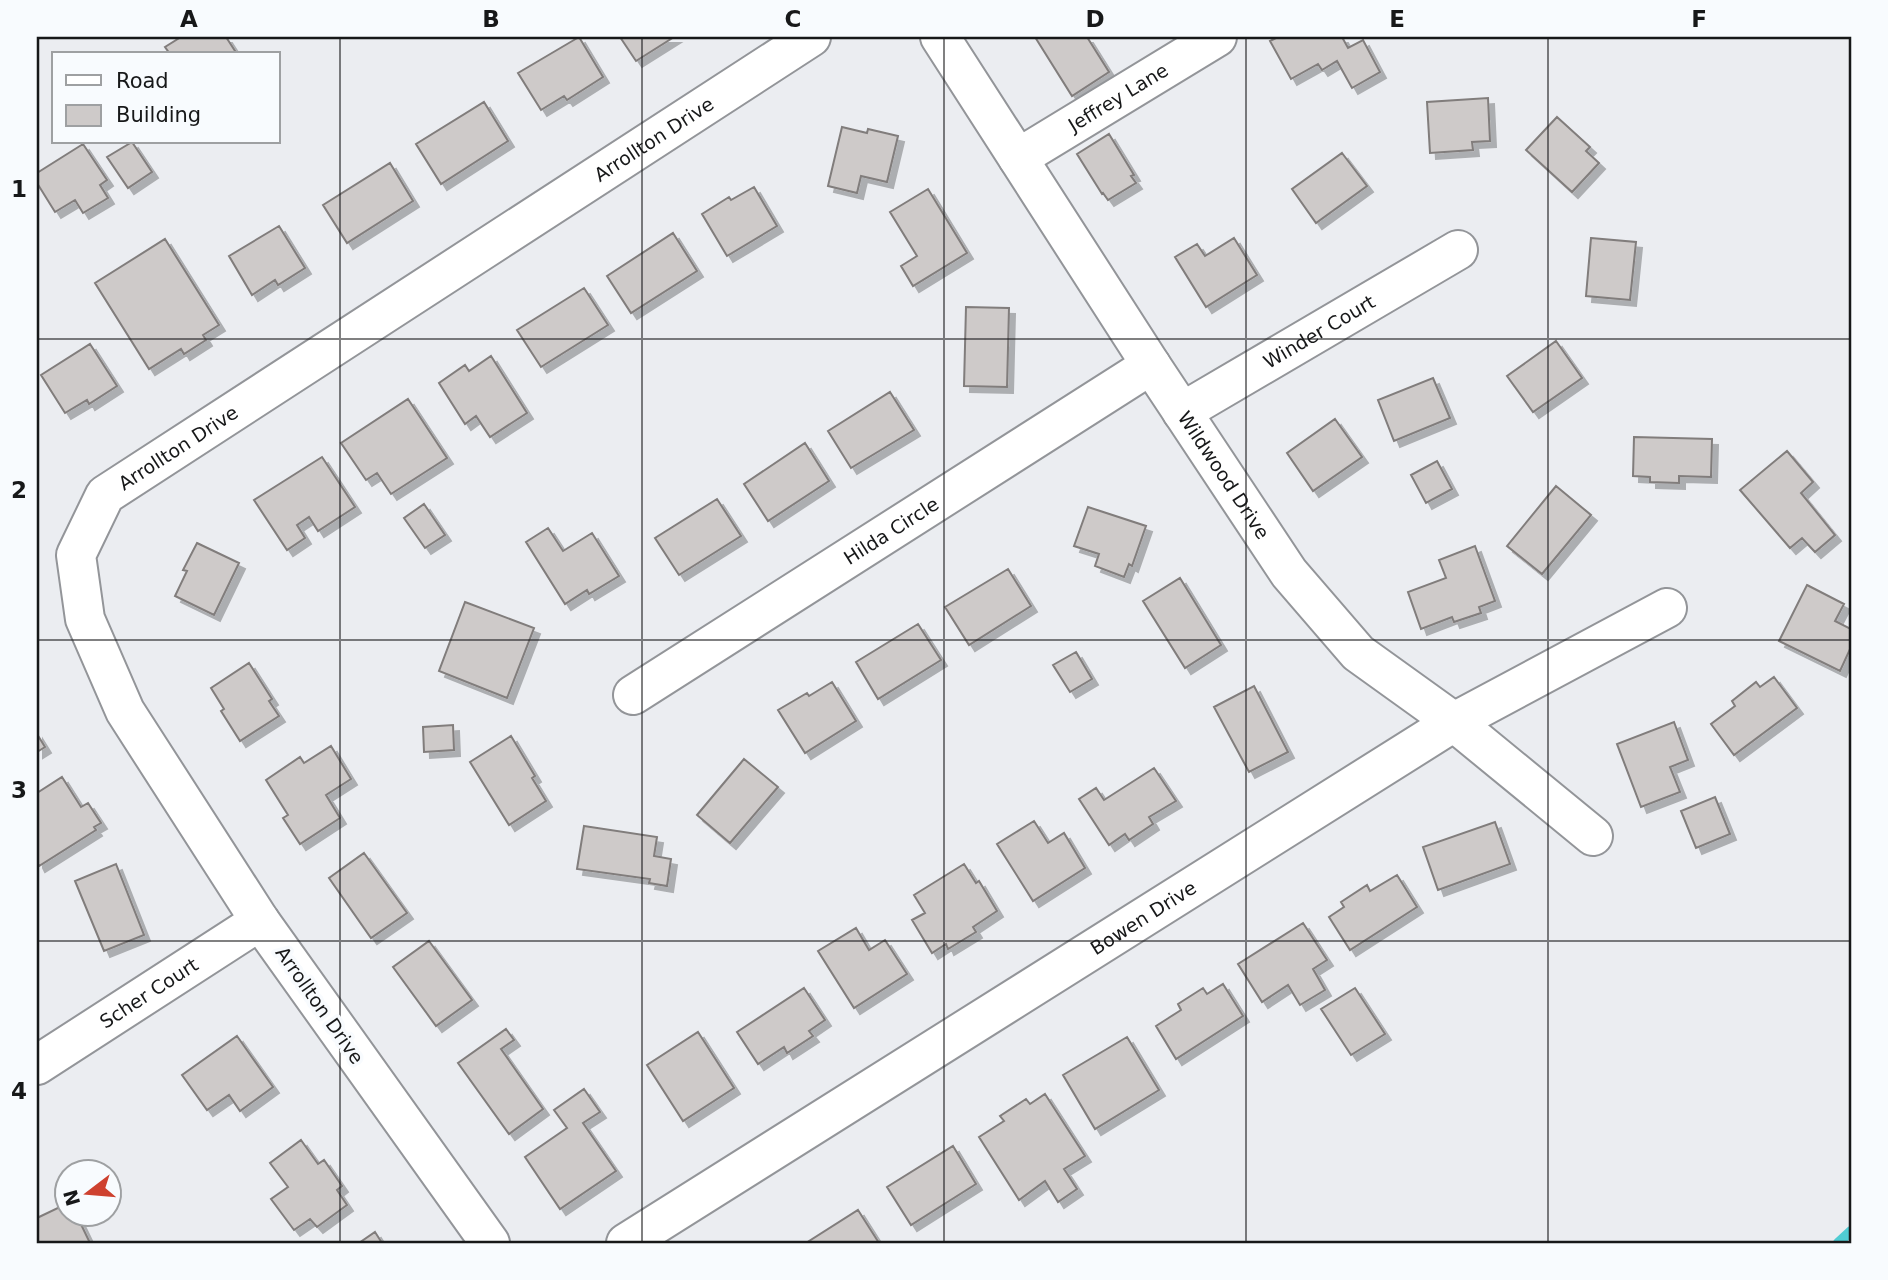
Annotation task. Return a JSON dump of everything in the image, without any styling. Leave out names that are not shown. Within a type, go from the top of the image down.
[{"type":"street","name":"Arrollton Drive","points":[[490,1243],[260,921],[125,711],[85,620],[76,555],[104,495],[811,37]]},
{"type":"street","name":"Wildwood Drive","points":[[940,37],[1150,365],[1289,573],[1358,653],[1454,722],[1593,836]]},
{"type":"street","name":"Jeffrey Lane","points":[[1018,158],[1217,37]]},
{"type":"street","name":"Winder Court","points":[[1182,412],[1458,250]]},
{"type":"street","name":"Hilda Circle","points":[[633,695],[1150,365]]},
{"type":"street","name":"Bowen Drive","points":[[626,1243],[1454,722],[1667,608]]},
{"type":"street","name":"Scher Court","points":[[37,1065],[260,921]]},
{"type":"building","points":[[181,37],[226,37],[236,52],[169,52],[165,47]]},
{"type":"building","points":[[579,37],[603,77],[567,100],[564,96],[541,110],[518,73]]},
{"type":"building","points":[[620,37],[674,37],[636,61]]},
{"type":"building","points":[[1035,37],[1087,37],[1109,72],[1072,96]]},
{"type":"building","points":[[1278,37],[1342,37],[1348,48],[1363,40],[1380,72],[1352,88],[1337,61],[1322,70],[1318,64],[1291,79],[1270,41]]},
{"type":"building","points":[[1488,98],[1490,141],[1472,142],[1473,150],[1430,153],[1427,102]]},
{"type":"building","points":[[484,102],[508,141],[441,184],[416,144]]},
{"type":"building","points":[[1557,117],[1590,147],[1586,151],[1599,163],[1572,192],[1526,150]]},
{"type":"building","points":[[842,127],[867,133],[868,129],[898,136],[887,182],[861,176],[857,193],[828,186]]},
{"type":"building","points":[[1109,134],[1134,175],[1131,176],[1136,183],[1108,200],[1077,154]]},
{"type":"building","points":[[83,144],[107,180],[100,185],[108,198],[83,213],[75,200],[55,212],[37,183],[37,173]]},
{"type":"building","points":[[133,144],[152,172],[128,188],[107,157]]},
{"type":"building","points":[[1342,153],[1367,186],[1316,223],[1292,189]]},
{"type":"building","points":[[390,163],[413,201],[347,243],[323,205]]},
{"type":"building","points":[[754,187],[777,226],[727,256],[702,214],[729,197],[731,200]]},
{"type":"building","points":[[928,189],[967,253],[913,286],[901,266],[917,256],[890,212]]},
{"type":"building","points":[[279,226],[305,268],[278,285],[275,280],[252,295],[229,256]]},
{"type":"building","points":[[673,233],[697,271],[631,313],[607,276]]},
{"type":"building","points":[[1234,238],[1257,275],[1206,307],[1175,257],[1197,244],[1205,256]]},
{"type":"building","points":[[1591,238],[1636,242],[1630,300],[1586,296]]},
{"type":"building","points":[[165,239],[219,325],[203,335],[206,340],[184,354],[181,349],[149,369],[95,283]]},
{"type":"building","points":[[584,288],[608,325],[541,367],[517,330]]},
{"type":"building","points":[[966,307],[1009,308],[1007,387],[964,386]]},
{"type":"building","points":[[1556,341],[1582,378],[1533,412],[1507,376]]},
{"type":"building","points":[[90,344],[117,386],[89,404],[87,400],[65,413],[41,375]]},
{"type":"building","points":[[491,356],[527,413],[490,437],[476,416],[465,424],[439,383],[465,365],[469,371]]},
{"type":"building","points":[[1433,378],[1450,418],[1394,441],[1378,400]]},
{"type":"building","points":[[890,392],[914,430],[851,468],[828,431]]},
{"type":"building","points":[[408,399],[447,458],[391,494],[377,473],[366,480],[341,443]]},
{"type":"building","points":[[1335,419],[1362,457],[1313,491],[1287,453]]},
{"type":"building","points":[[1634,437],[1712,439],[1711,477],[1679,476],[1679,483],[1650,482],[1650,477],[1633,476]]},
{"type":"building","points":[[805,443],[829,481],[768,521],[744,484]]},
{"type":"building","points":[[1787,451],[1813,482],[1801,493],[1835,535],[1815,552],[1802,538],[1790,548],[1740,490]]},
{"type":"building","points":[[322,457],[355,507],[318,531],[309,517],[297,525],[305,538],[287,550],[254,500]]},
{"type":"building","points":[[1437,461],[1452,489],[1426,503],[1411,475]]},
{"type":"building","points":[[1556,486],[1591,515],[1542,574],[1507,546]]},
{"type":"building","points":[[717,499],[741,536],[679,575],[655,538]]},
{"type":"building","points":[[424,504],[445,535],[425,548],[404,518]]},
{"type":"building","points":[[1088,507],[1146,526],[1132,566],[1129,564],[1124,577],[1095,566],[1099,554],[1074,546]]},
{"type":"building","points":[[548,528],[563,551],[592,533],[619,576],[589,594],[587,590],[565,604],[526,542]]},
{"type":"building","points":[[197,543],[239,563],[214,615],[175,596],[187,571],[183,570]]},
{"type":"building","points":[[1475,546],[1495,601],[1479,607],[1481,613],[1454,622],[1452,617],[1421,629],[1408,592],[1446,578],[1439,560]]},
{"type":"building","points":[[1008,569],[1031,606],[969,645],[945,607]]},
{"type":"building","points":[[1180,578],[1221,645],[1185,668],[1143,601]]},
{"type":"building","points":[[1807,585],[1844,604],[1835,621],[1851,629],[1851,647],[1840,671],[1779,641]]},
{"type":"building","points":[[465,602],[534,628],[507,698],[439,671]]},
{"type":"building","points":[[918,624],[941,660],[878,699],[856,662]]},
{"type":"building","points":[[1076,652],[1092,679],[1070,692],[1053,665]]},
{"type":"building","points":[[249,663],[272,699],[269,701],[279,716],[240,741],[221,711],[224,709],[211,688]]},
{"type":"building","points":[[1774,677],[1797,708],[1734,755],[1711,724],[1735,706],[1732,701],[1756,682],[1760,687]]},
{"type":"building","points":[[832,682],[856,721],[805,753],[778,710]]},
{"type":"building","points":[[1254,686],[1288,752],[1249,772],[1214,707]]},
{"type":"building","points":[[1674,722],[1688,760],[1670,767],[1680,792],[1641,807],[1617,744]]},
{"type":"building","points":[[453,725],[454,750],[424,752],[423,727]]},
{"type":"building","points":[[37,734],[45,747],[37,752]]},
{"type":"building","points":[[511,736],[535,776],[532,778],[546,801],[509,825],[470,762]]},
{"type":"building","points":[[331,746],[351,779],[326,795],[340,818],[300,844],[283,818],[288,815],[266,780],[300,757],[304,763]]},
{"type":"building","points":[[744,759],[778,787],[730,843],[697,815]]},
{"type":"building","points":[[1154,768],[1176,801],[1149,817],[1153,824],[1129,840],[1125,834],[1109,845],[1079,799],[1096,788],[1104,800]]},
{"type":"building","points":[[62,777],[81,807],[88,803],[101,823],[94,827],[96,830],[39,866],[37,793]]},
{"type":"building","points":[[1715,797],[1730,834],[1696,848],[1681,811]]},
{"type":"building","points":[[1034,821],[1048,843],[1064,833],[1085,868],[1033,901],[997,844]]},
{"type":"building","points":[[1495,822],[1510,864],[1438,890],[1423,847]]},
{"type":"building","points":[[584,826],[657,837],[654,856],[671,859],[667,886],[649,883],[650,879],[577,869]]},
{"type":"building","points":[[364,853],[407,913],[371,938],[329,878]]},
{"type":"building","points":[[116,864],[144,935],[104,951],[75,881]]},
{"type":"building","points":[[964,864],[976,883],[979,881],[997,911],[973,927],[976,932],[948,949],[946,944],[932,953],[912,920],[925,913],[914,895]]},
{"type":"building","points":[[1397,875],[1417,907],[1350,950],[1329,917],[1344,907],[1341,902],[1367,885],[1370,891]]},
{"type":"building","points":[[1303,923],[1327,960],[1313,969],[1325,990],[1300,1005],[1288,985],[1262,1002],[1238,964]]},
{"type":"building","points":[[856,928],[869,950],[885,940],[907,974],[854,1008],[818,951]]},
{"type":"building","points":[[429,941],[472,1000],[436,1026],[393,967]]},
{"type":"building","points":[[1223,984],[1243,1016],[1176,1059],[1156,1026],[1181,1010],[1178,1004],[1203,988],[1207,994]]},
{"type":"building","points":[[804,988],[825,1020],[809,1031],[813,1036],[787,1053],[784,1047],[758,1064],[737,1032]]},
{"type":"building","points":[[1355,988],[1385,1034],[1351,1055],[1321,1009]]},
{"type":"building","points":[[506,1029],[514,1040],[501,1049],[543,1109],[509,1134],[458,1063]]},
{"type":"building","points":[[698,1032],[734,1088],[683,1121],[647,1065]]},
{"type":"building","points":[[237,1036],[273,1087],[240,1111],[229,1095],[207,1110],[182,1075]]},
{"type":"building","points":[[1127,1037],[1159,1090],[1095,1129],[1063,1075]]},
{"type":"building","points":[[584,1089],[600,1112],[583,1123],[616,1171],[560,1209],[525,1157],[567,1128],[554,1110]]},
{"type":"building","points":[[1045,1094],[1085,1156],[1064,1169],[1077,1189],[1058,1202],[1045,1181],[1019,1200],[979,1137],[1004,1121],[1000,1116],[1026,1099],[1030,1104]]},
{"type":"building","points":[[301,1140],[318,1164],[324,1160],[342,1186],[337,1190],[347,1205],[317,1227],[310,1219],[294,1230],[271,1199],[288,1187],[270,1163]]},
{"type":"building","points":[[953,1146],[976,1184],[911,1225],[887,1187]]},
{"type":"building","points":[[858,1210],[879,1243],[806,1243]]},
{"type":"building","points":[[52,1211],[52,1228],[83,1228],[90,1243],[37,1243],[37,1218]]},
{"type":"building","points":[[375,1232],[382,1243],[359,1243]]},
{"type":"waterway","points":[[1838,1243],[1851,1231]]}]
